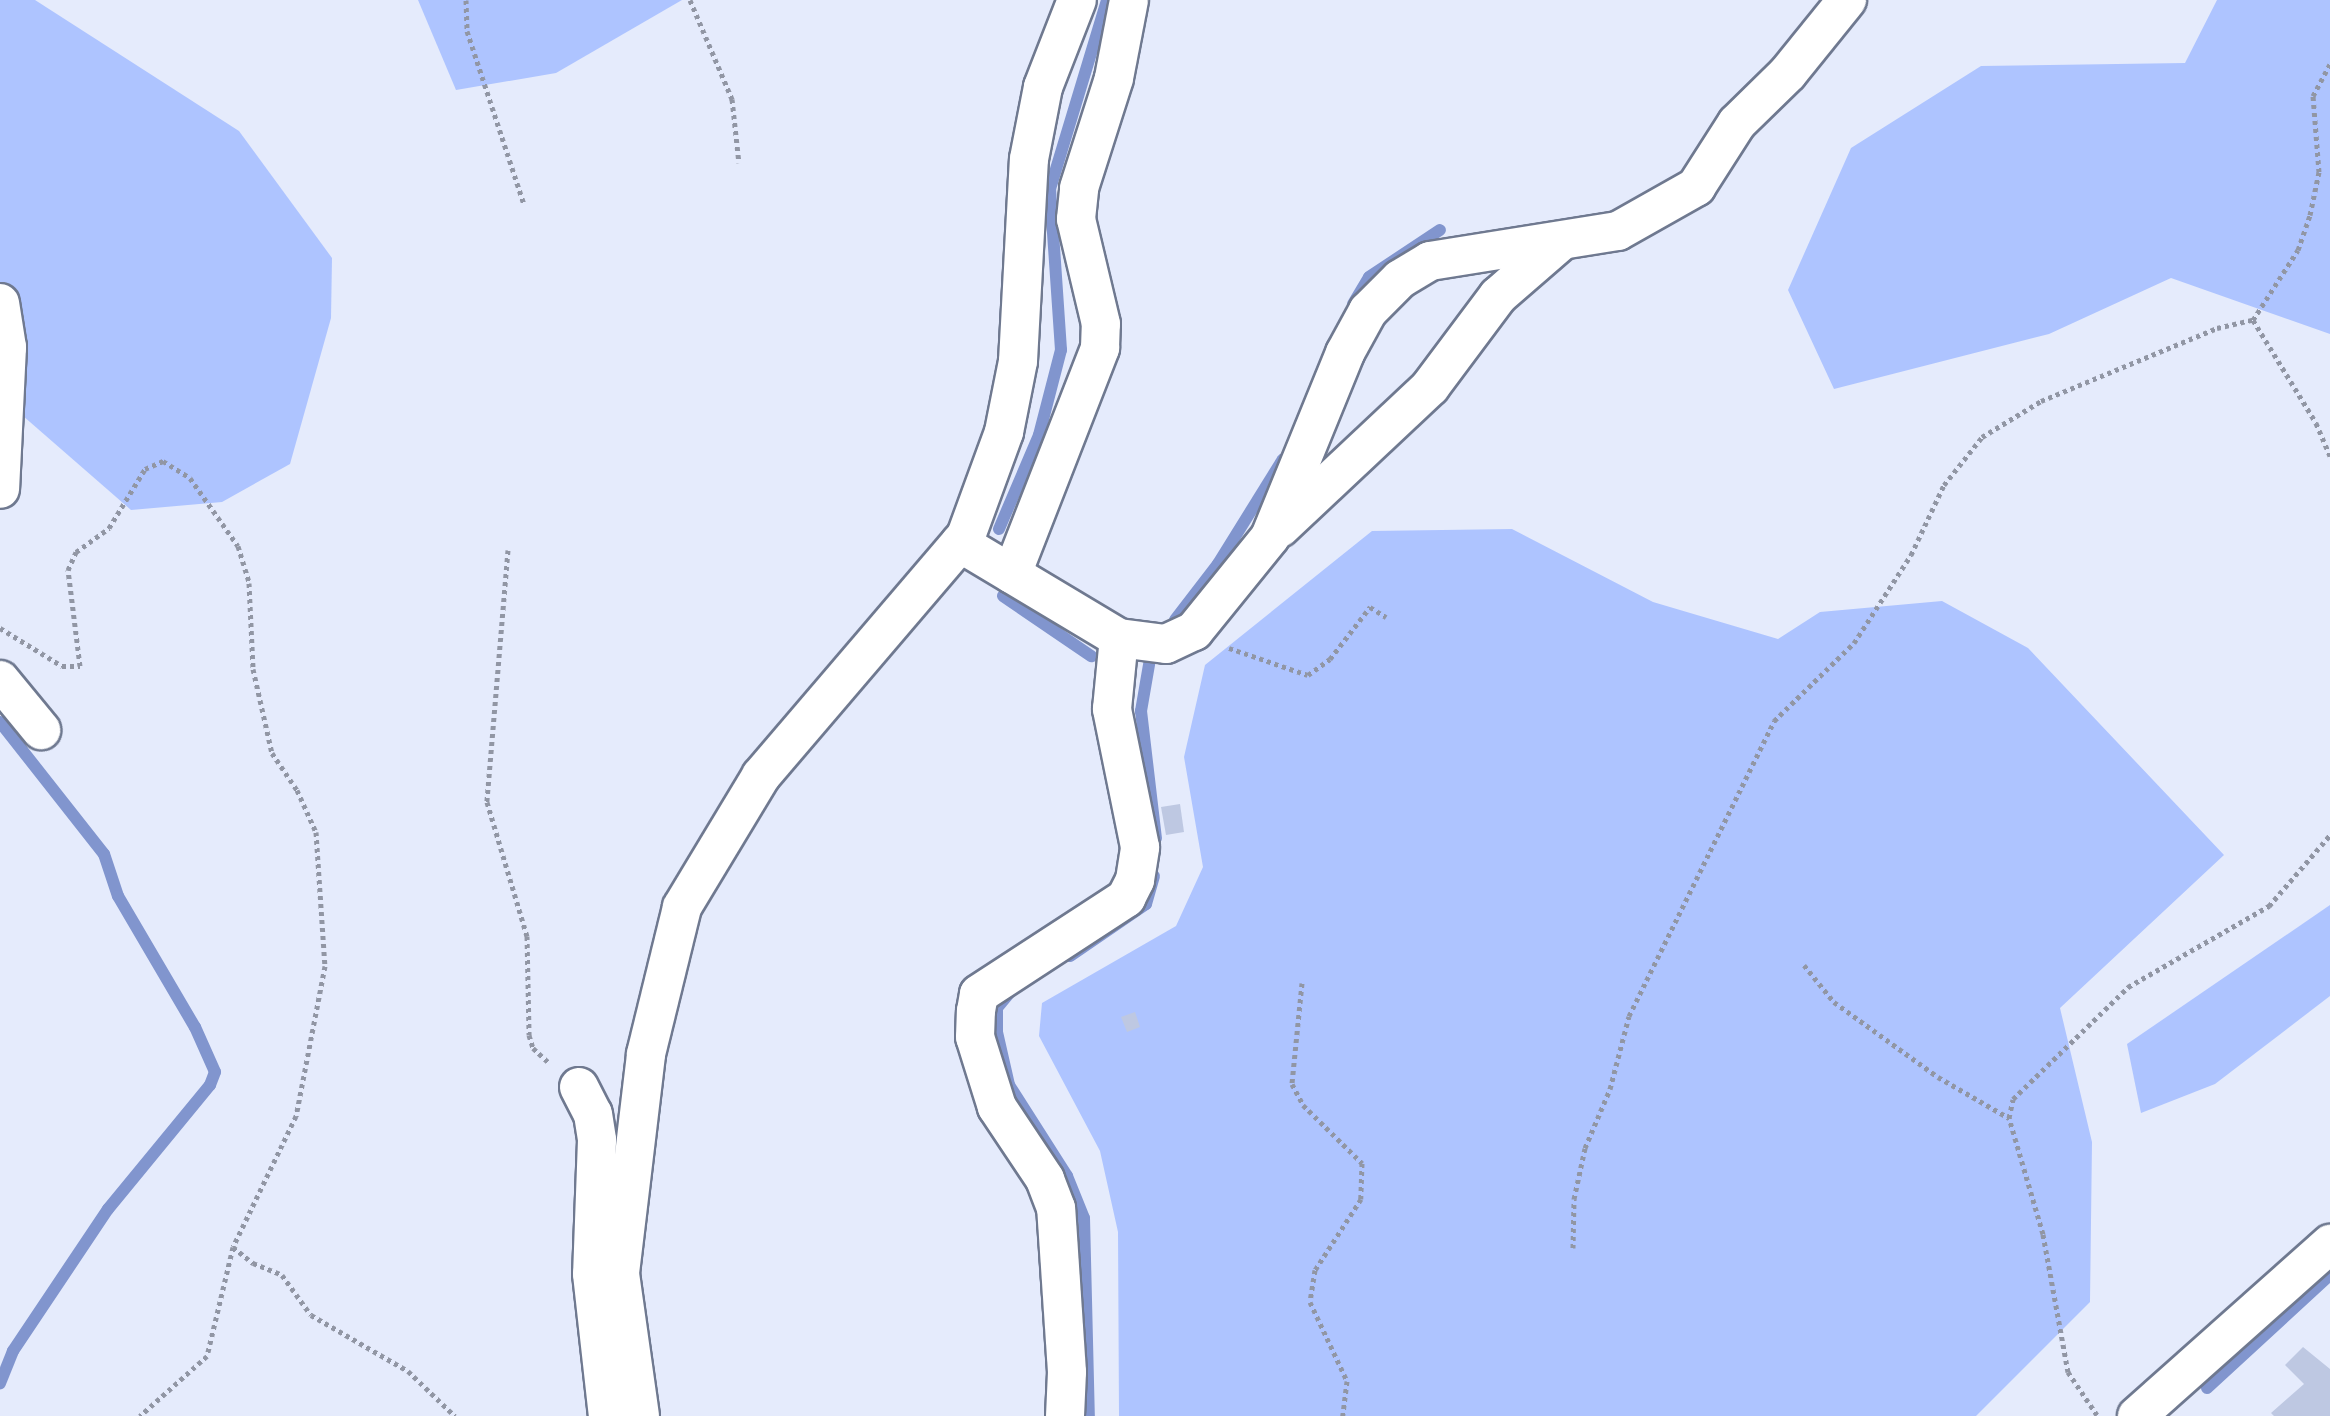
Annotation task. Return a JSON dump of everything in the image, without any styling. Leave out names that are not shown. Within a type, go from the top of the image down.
[{"type":"street","points":[[640,1416],[620,1273],[646,1054],[682,907],[761,776],[960,543],[1004,432],[1018,361],[1029,159],[1043,87],[1077,0]]},
{"type":"street","points":[[1012,574],[1100,348],[1101,324],[1076,219],[1079,188],[1114,78],[1129,0]]},
{"type":"street","points":[[1270,537],[1368,311],[1400,279],[1430,261],[1559,243],[1618,231],[1696,187],[1737,123],[1788,73],[1847,0]]},
{"type":"street","points":[[960,543],[1119,638],[1166,644],[1194,631],[1270,537],[1381,437],[1430,387],[1498,296],[1559,243]]},
{"type":"street","points":[[0,303],[7,347],[7,419],[0,489]]},
{"type":"street","points":[[1065,1416],[1067,1372],[1056,1208],[1045,1179],[997,1107],[975,1037],[976,1011],[979,994],[1126,898],[1135,880],[1140,847],[1112,709],[1119,638]]},
{"type":"street","points":[[0,680],[41,730]]},
{"type":"street","points":[[579,1087],[593,1114],[597,1140],[592,1274],[608,1416]]},
{"type":"street","points":[[2137,1416],[2330,1244]]},
{"type":"path","points":[[466,0],[467,31],[524,204]]},
{"type":"path","points":[[690,0],[732,99],[739,163]]},
{"type":"path","points":[[1573,1248],[1574,1199],[1585,1148],[1646,977],[1774,721],[1854,643],[1911,555],[1944,485],[1982,437],[2041,401],[2217,328],[2253,320],[2298,250],[2310,215],[2319,172],[2313,96],[2330,64]]},
{"type":"path","points":[[2253,320],[2316,423],[2330,456]]},
{"type":"path","points":[[0,628],[62,666],[80,666],[68,570],[76,552],[109,528],[145,469],[163,461],[190,478],[238,546],[249,583],[253,669],[272,753],[297,790],[316,832],[325,966],[296,1116],[233,1247],[207,1356],[140,1416]]},
{"type":"path","points":[[508,550],[487,802],[527,936],[525,976],[533,1048],[579,1087]]},
{"type":"path","points":[[1194,631],[1203,640],[1308,675],[1330,659],[1370,607],[1386,617]]},
{"type":"path","points":[[2097,1416],[2068,1372],[2043,1234],[2009,1118],[2013,1099],[2128,987],[2269,906],[2330,835]]},
{"type":"path","points":[[1804,965],[1834,1002],[1938,1077],[2009,1118]]},
{"type":"path","points":[[1302,983],[1292,1084],[1303,1105],[1362,1163],[1361,1199],[1315,1270],[1310,1302],[1347,1381],[1343,1416]]},
{"type":"path","points":[[233,1247],[253,1263],[282,1275],[311,1315],[408,1371],[455,1416]]},
{"type":"shaded area","points":[[0,0],[35,0],[239,131],[332,258],[331,318],[290,464],[222,502],[131,510],[7,402],[0,388]]},
{"type":"shaded area","points":[[418,0],[682,0],[556,73],[456,90]]},
{"type":"shaded area","points":[[2217,0],[2330,0],[2330,334],[2171,278],[2049,334],[1834,389],[1788,290],[1851,148],[1981,66],[2185,63]]},
{"type":"shaded area","points":[[1512,529],[1653,602],[1778,639],[1820,612],[1942,601],[2028,648],[2224,855],[2060,1008],[2092,1142],[2090,1302],[1976,1416],[1119,1416],[1118,1232],[1100,1151],[1039,1036],[1042,1003],[1176,926],[1203,867],[1184,757],[1205,665],[1372,531]]},
{"type":"shaded area","points":[[2330,905],[2330,996],[2215,1084],[2141,1113],[2127,1044]]},
{"type":"building","points":[[1180,804],[1184,832],[1166,835],[1161,807]]},
{"type":"building","points":[[1135,1012],[1140,1027],[1127,1032],[1121,1017]]},
{"type":"building","points":[[2303,1347],[2330,1369],[2330,1416],[2274,1416],[2271,1413],[2304,1384],[2285,1365]]},
{"type":"waterway","points":[[999,529],[1039,435],[1061,350],[1050,189],[1107,0]]},
{"type":"waterway","points":[[1353,304],[1369,277],[1440,230]]},
{"type":"waterway","points":[[1175,620],[1218,564],[1283,459]]},
{"type":"waterway","points":[[1003,596],[1091,656]]},
{"type":"waterway","points":[[1150,659],[1141,711],[1156,838]]},
{"type":"waterway","points":[[0,722],[104,854],[118,896],[195,1027],[215,1072],[210,1085],[108,1209],[13,1351],[0,1383]]},
{"type":"waterway","points":[[1070,956],[1146,904],[1154,876]]},
{"type":"waterway","points":[[1012,990],[997,1008],[997,1032],[1009,1085],[1067,1176],[1084,1218],[1089,1416]]},
{"type":"waterway","points":[[2207,1388],[2330,1275]]}]
